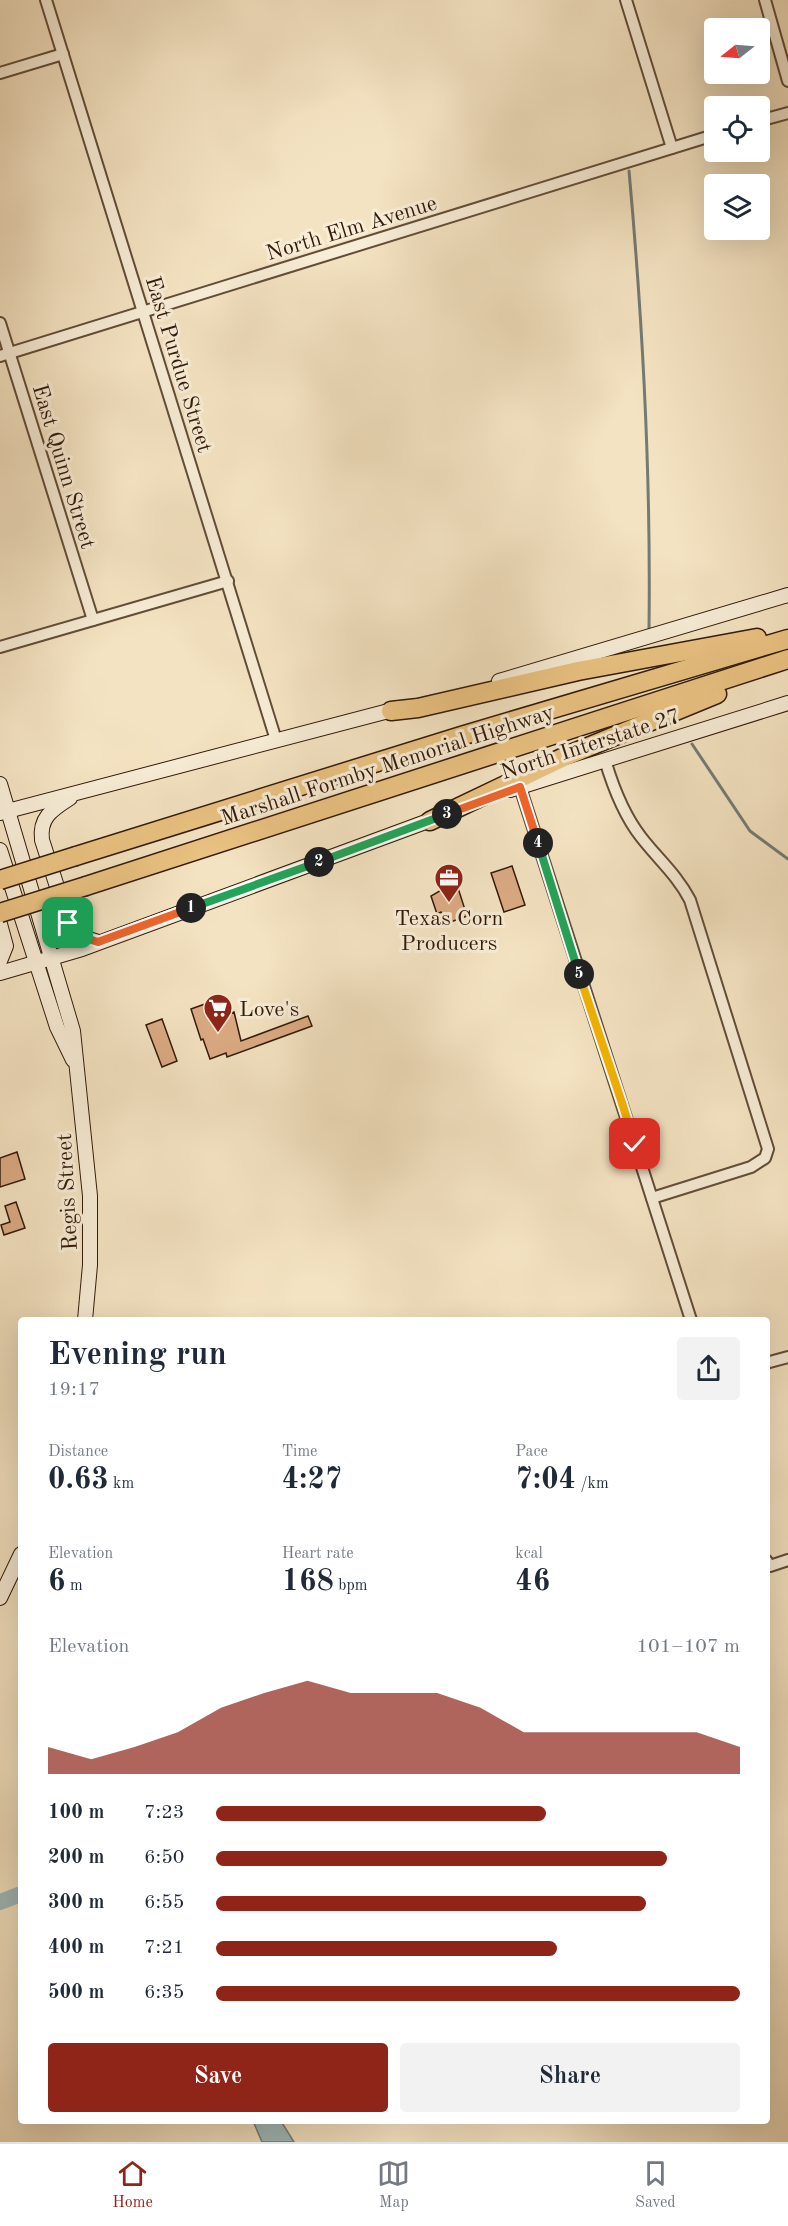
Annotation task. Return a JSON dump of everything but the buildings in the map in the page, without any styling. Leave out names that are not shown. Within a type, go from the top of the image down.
[{"type":"highway","points":[[391,711],[418,708],[578,671],[788,631]]},
{"type":"highway","name":"Marshall Formby Memorial Highway","points":[[0,880],[450,739],[788,639]]},
{"type":"highway","name":"Marshall Formby Memorial Highway","points":[[0,913],[788,660]]},
{"type":"highway","points":[[430,821],[566,756],[664,714],[732,688],[788,671]]},
{"type":"main road","points":[[4,812],[391,711],[552,666],[788,595]]},
{"type":"main road","name":"North Interstate 27","points":[[0,973],[98,942],[520,787],[788,703]]},
{"type":"main road","name":"Regis Street","points":[[0,784],[4,812],[70,1016],[74,1062],[85,1133],[90,1196],[90,1265],[85,1317]]},
{"type":"main road","points":[[76,793],[48,813],[40,830],[68,923],[79,936],[98,942]]},
{"type":"main road","name":"Regis Street","points":[[0,850],[57,1027],[74,1062]]},
{"type":"main road","points":[[0,924],[6,946],[0,961]]},
{"type":"main road","points":[[0,1598],[18,1560]]},
{"type":"street","name":"East Purdue Street","points":[[46,0],[276,740]]},
{"type":"street","points":[[626,0],[672,148]]},
{"type":"street","points":[[765,0],[788,81]]},
{"type":"street","points":[[0,73],[63,54]]},
{"type":"street","points":[[770,118],[788,113]]},
{"type":"street","name":"North Elm Avenue","points":[[5,354],[704,138]]},
{"type":"street","name":"East Quinn Street","points":[[0,323],[5,354],[93,620]]},
{"type":"street","points":[[0,647],[228,581]]},
{"type":"street","points":[[605,760],[620,802],[631,822],[675,874],[690,900],[768,1149],[765,1158],[751,1167],[652,1198]]},
{"type":"street","points":[[520,787],[690,1317]]},
{"type":"street","points":[[770,1362],[788,1357]]},
{"type":"street","points":[[770,1563],[788,1560]]},
{"type":"water","points":[[254,2124],[283,2124],[294,2142],[262,2142]]},
{"type":"waterway","points":[[629,171],[645,400],[649,514],[649,629]]},
{"type":"waterway","points":[[692,744],[750,831],[788,859]]},
{"type":"waterway","points":[[0,1902],[18,1895]]},
{"type":"place","name":"Texas Corn Producers","points":[[449,904]]},
{"type":"place","name":"Love's","points":[[218,1034]]},
{"type":"route","points":[[68,923],[79,936],[98,942],[520,787],[568,942],[635,1144]]}]
